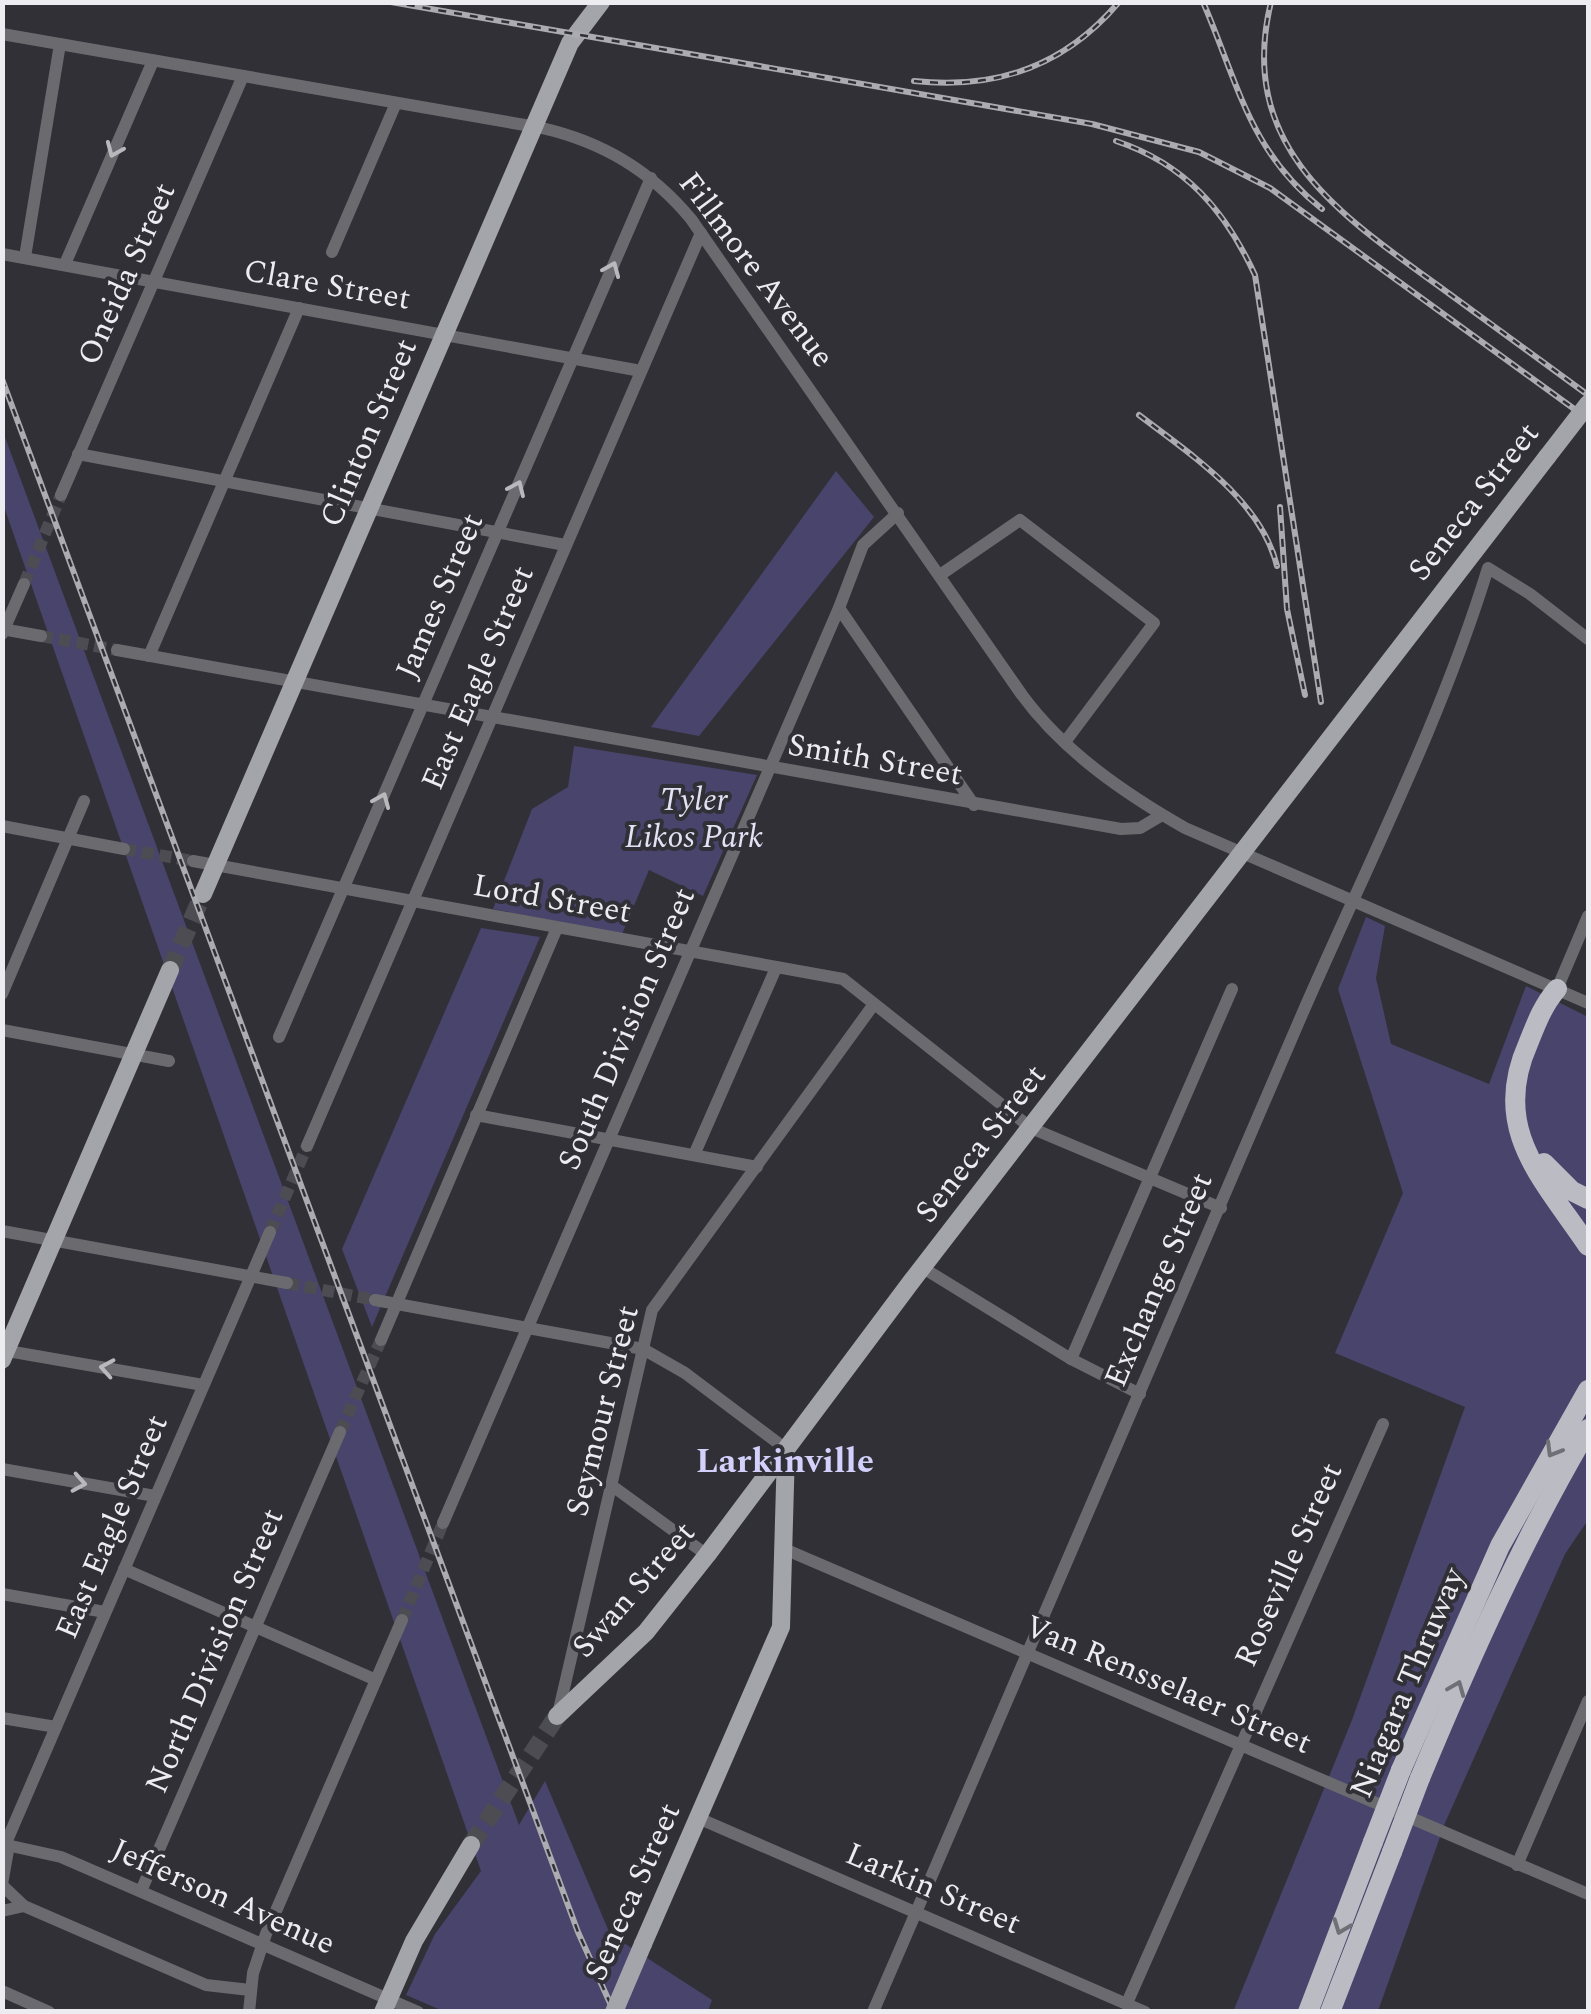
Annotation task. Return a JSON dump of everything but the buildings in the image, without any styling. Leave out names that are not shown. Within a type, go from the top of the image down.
[{"type":"highway","points":[[1557,989],[1557,1005],[1531,1060],[1523,1109],[1530,1138],[1544,1163],[1558,1180],[1588,1199]]},
{"type":"highway","points":[[1557,989],[1547,1001],[1520,1063],[1513,1104],[1525,1150],[1588,1246]]},
{"type":"highway","name":"Niagara Thruway","points":[[1308,2012],[1382,1847],[1446,1660],[1538,1495],[1583,1399]]},
{"type":"highway","name":"Niagara Thruway","points":[[1538,1495],[1588,1429]]},
{"type":"highway","name":"Niagara Thruway","points":[[1330,2012],[1382,1847]]},
{"type":"main road","name":"Clinton Street","points":[[203,894],[570,43],[601,2]]},
{"type":"main road","name":"Seneca Street","points":[[614,2012],[781,1626],[786,1450],[1588,404]]},
{"type":"main road","points":[[4,1354],[170,970]]},
{"type":"main road","name":"Swan Street","points":[[558,1716],[646,1632],[786,1450]]},
{"type":"main road","points":[[386,2005],[414,1941],[471,1845]]},
{"type":"street","name":"Fillmore Avenue","points":[[2,34],[534,127],[589,142],[651,178],[701,232],[1034,711],[1115,784],[1162,815]]},
{"type":"street","points":[[25,258],[60,44]]},
{"type":"street","points":[[66,264],[153,61]]},
{"type":"street","name":"Oneida Street","points":[[61,495],[242,76]]},
{"type":"street","points":[[332,252],[396,103]]},
{"type":"street","name":"James Street","points":[[279,1037],[651,178]]},
{"type":"street","name":"East Eagle Street","points":[[307,1146],[701,232]]},
{"type":"street","name":"Clare Street","points":[[2,254],[641,371]]},
{"type":"street","points":[[149,656],[299,308]]},
{"type":"street","points":[[78,454],[565,545]]},
{"type":"street","name":"South Division Street","points":[[443,1523],[770,769],[863,544],[898,513]]},
{"type":"street","points":[[940,575],[1020,520],[1154,623],[1065,742]]},
{"type":"street","name":"Exchange Street","points":[[873,2012],[1462,652],[1488,568],[1530,594],[1588,640]]},
{"type":"street","points":[[24,584],[3,631],[41,636]]},
{"type":"street","points":[[839,608],[974,805]]},
{"type":"street","name":"Smith Street","points":[[117,650],[770,769],[1132,830],[1162,815]]},
{"type":"street","points":[[2,994],[84,801]]},
{"type":"street","points":[[1162,815],[1588,1003]]},
{"type":"street","points":[[2,826],[124,849]]},
{"type":"street","name":"Lord Street","points":[[193,861],[843,980],[1031,1128],[1220,1208]]},
{"type":"street","points":[[1557,989],[1588,916]]},
{"type":"street","points":[[380,1340],[557,928]]},
{"type":"street","points":[[694,1155],[776,968]]},
{"type":"street","points":[[1072,1359],[1232,989]]},
{"type":"street","name":"Seymour Street","points":[[558,1716],[652,1310],[874,1004]]},
{"type":"street","points":[[2,1030],[169,1061]]},
{"type":"street","points":[[476,1115],[757,1167]]},
{"type":"street","points":[[2,1231],[287,1283]]},
{"type":"street","name":"East Eagle Street","points":[[250,1990],[202,1984],[24,1906],[2,1885],[5,1845],[270,1232]]},
{"type":"street","points":[[923,1268],[1072,1359],[1140,1394]]},
{"type":"street","points":[[375,1300],[643,1349],[685,1372],[786,1450]]},
{"type":"street","points":[[4,1354],[204,1385]]},
{"type":"street","name":"Roseville Street","points":[[1126,2004],[1383,1424]]},
{"type":"street","name":"North Division Street","points":[[141,1891],[340,1432]]},
{"type":"street","points":[[2,1470],[156,1496]]},
{"type":"street","points":[[611,1484],[707,1555]]},
{"type":"street","name":"Van Rensselaer Street","points":[[782,1548],[1588,1894]]},
{"type":"street","points":[[124,1569],[376,1680]]},
{"type":"street","points":[[2,1594],[105,1612]]},
{"type":"street","points":[[249,2012],[250,1990],[262,1944],[402,1620]]},
{"type":"street","points":[[1517,1864],[1588,1701]]},
{"type":"street","points":[[2,1718],[56,1727]]},
{"type":"street","name":"Larkin Street","points":[[698,1818],[1145,2012]]},
{"type":"street","name":"Jefferson Avenue","points":[[5,1845],[56,1855],[262,1944],[386,2005],[418,2012]]},
{"type":"street","points":[[2,1911],[24,1906]]},
{"type":"street","points":[[2,1991],[49,2012]]},
{"type":"green space","points":[[2,429],[519,1825],[545,1781],[610,1934],[712,2000],[708,2011],[443,2011],[406,1995],[435,1934],[481,1871],[3,504]]},
{"type":"green space","points":[[836,471],[874,517],[699,736],[651,727]]},
{"type":"green space","name":"Tyler Likos Park","points":[[574,746],[757,775],[703,896],[649,870],[622,934],[493,909],[532,809],[568,787]]},
{"type":"green space","points":[[1366,917],[1385,926],[1376,978],[1391,1044],[1489,1084],[1526,986],[1588,1017],[1588,1520],[1565,1554],[1445,1823],[1378,2011],[1233,2012],[1352,1720],[1465,1407],[1335,1353],[1403,1193],[1338,989]]},
{"type":"green space","points":[[481,928],[540,937],[372,1327],[342,1249]]},
{"type":"tunnel","points":[[24,584],[61,495]]},
{"type":"tunnel","points":[[41,636],[117,650]]},
{"type":"tunnel","points":[[124,849],[193,861]]},
{"type":"tunnel","points":[[170,970],[203,894]]},
{"type":"tunnel","points":[[270,1232],[307,1146]]},
{"type":"tunnel","points":[[287,1283],[375,1300]]},
{"type":"tunnel","points":[[340,1432],[381,1340]]},
{"type":"tunnel","points":[[402,1620],[443,1523]]},
{"type":"tunnel","points":[[471,1845],[557,1716]]},
{"type":"railway","points":[[391,2],[1092,124],[1199,152],[1270,188],[1588,419]]},
{"type":"railway","points":[[914,81],[973,81],[1027,69],[1076,43],[1119,2]]},
{"type":"railway","points":[[1203,2],[1261,139],[1297,187],[1322,209]]},
{"type":"railway","points":[[1271,2],[1264,53],[1268,97],[1282,136],[1304,171],[1366,232],[1588,395]]},
{"type":"railway","points":[[1116,141],[1163,162],[1200,192],[1230,230],[1255,275],[1321,702]]},
{"type":"railway","points":[[2,379],[578,1932],[614,2012]]},
{"type":"railway","points":[[1139,415],[1201,463],[1240,500],[1269,542],[1277,566]]},
{"type":"railway","points":[[1280,507],[1287,609],[1305,695]]},
{"type":"district","name":"Larkinville","points":[[785,1461]]}]
